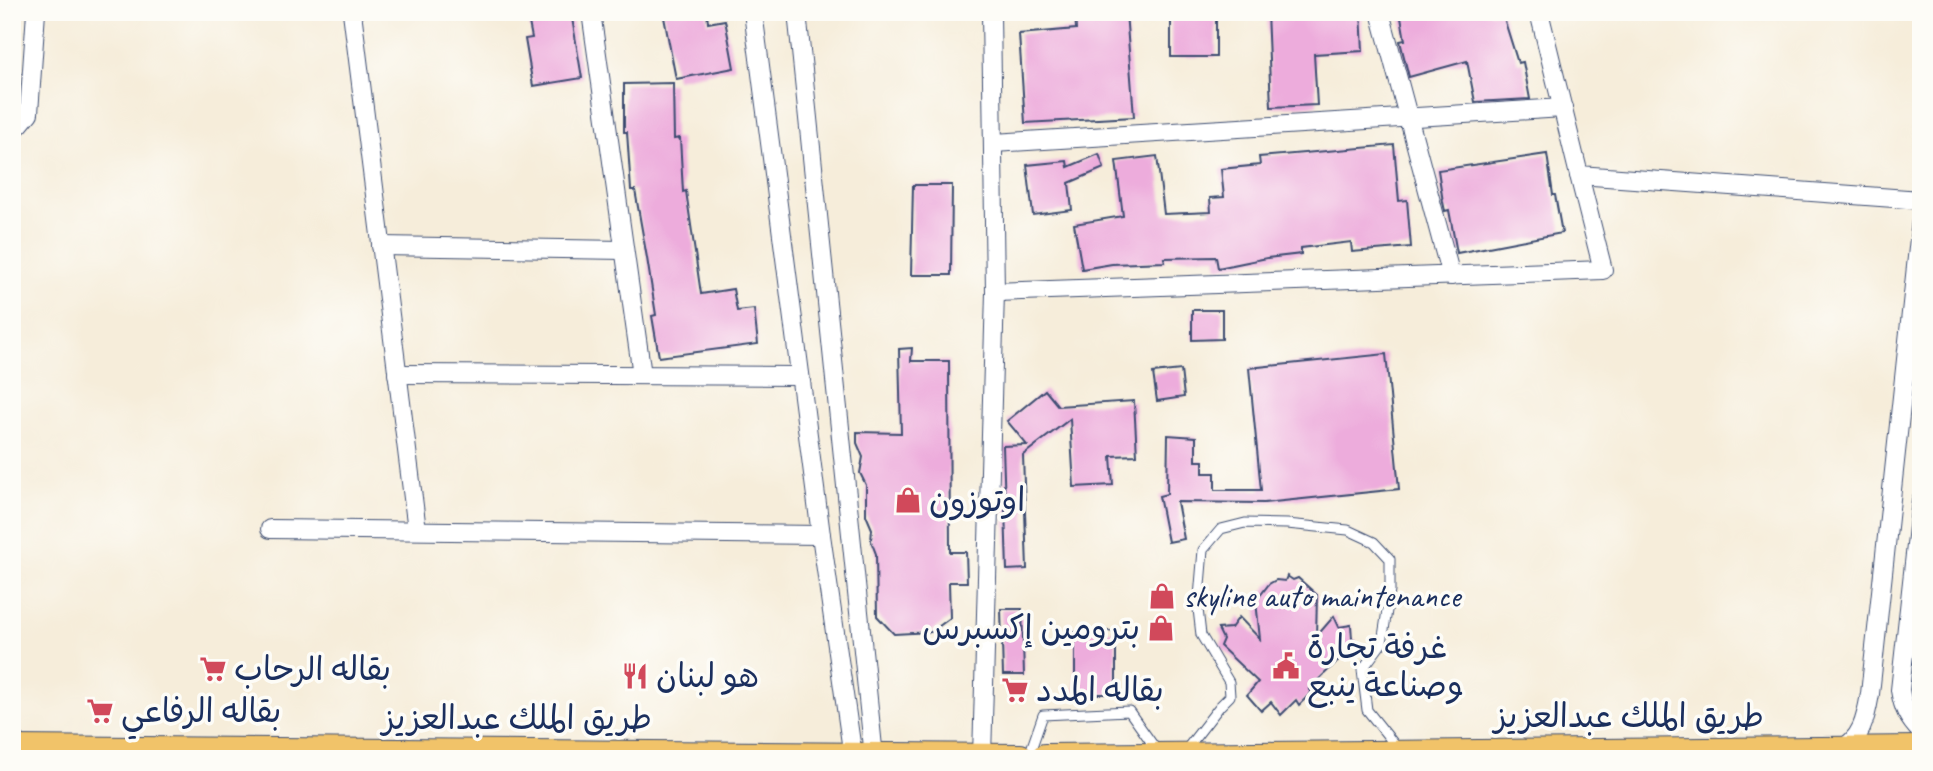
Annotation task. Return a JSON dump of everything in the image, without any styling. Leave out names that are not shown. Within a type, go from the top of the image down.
[{"type":"highway","name":"طريق الملك عبدالعزيز","points":[[13,742],[1020,759]]},
{"type":"highway","name":"طريق الملك عبدالعزيز","points":[[1045,759],[1921,751]]},
{"type":"street","points":[[12,126],[19,125],[29,113],[36,12]]},
{"type":"street","points":[[352,12],[417,530]]},
{"type":"street","points":[[591,12],[642,375]]},
{"type":"street","points":[[753,12],[821,535],[864,757]]},
{"type":"street","points":[[797,12],[864,757]]},
{"type":"street","points":[[982,757],[995,292],[991,12]]},
{"type":"street","points":[[1380,12],[1451,276]]},
{"type":"street","points":[[995,292],[1603,270],[1539,12]]},
{"type":"street","points":[[994,143],[1563,107]]},
{"type":"street","points":[[1579,175],[1921,200]]},
{"type":"street","points":[[1834,751],[1846,746],[1856,737],[1868,706],[1921,219]]},
{"type":"street","points":[[381,246],[624,250]]},
{"type":"street","points":[[397,374],[800,376]]},
{"type":"street","points":[[1921,500],[1900,690],[1903,706],[1911,722],[1921,732]]},
{"type":"street","points":[[270,529],[821,535]]},
{"type":"lane","points":[[1027,759],[1043,715],[1105,711],[1129,711],[1171,756],[1230,696],[1229,682],[1201,635],[1198,609],[1203,550],[1221,529],[1245,523],[1348,530],[1374,541],[1390,559],[1390,591],[1382,643],[1362,670],[1367,710],[1402,754]]},
{"type":"building","points":[[527,12],[571,12],[582,78],[533,86],[525,39],[532,38]]},
{"type":"building","points":[[663,12],[707,12],[708,23],[725,20],[734,68],[676,79]]},
{"type":"building","points":[[1075,12],[1126,12],[1134,117],[1025,123],[1019,34],[1076,29]]},
{"type":"building","points":[[1171,12],[1216,12],[1216,57],[1171,57]]},
{"type":"building","points":[[1267,12],[1361,12],[1363,51],[1314,54],[1317,105],[1271,107]]},
{"type":"building","points":[[1400,12],[1502,12],[1518,63],[1523,62],[1530,99],[1475,102],[1467,61],[1409,77],[1400,41],[1405,40]]},
{"type":"building","points":[[673,83],[674,139],[680,138],[683,192],[686,191],[701,294],[733,289],[737,311],[754,309],[758,344],[659,357],[647,258],[635,190],[631,190],[627,132],[624,132],[624,84]]},
{"type":"building","points":[[1394,145],[1399,201],[1407,200],[1411,247],[1352,252],[1351,242],[1301,248],[1301,254],[1218,268],[1216,257],[1164,258],[1165,262],[1112,264],[1082,269],[1074,224],[1123,216],[1116,161],[1157,156],[1164,214],[1211,212],[1210,198],[1224,197],[1221,169],[1260,165],[1259,157]]},
{"type":"building","points":[[1099,154],[1104,168],[1069,183],[1072,210],[1033,215],[1027,165],[1067,161],[1068,167]]},
{"type":"building","points":[[1547,154],[1562,233],[1457,253],[1449,210],[1445,211],[1438,170]]},
{"type":"building","points":[[913,185],[952,185],[951,275],[911,275]]},
{"type":"building","points":[[1192,310],[1222,310],[1222,339],[1192,340]]},
{"type":"building","name":"اوتوزون","points":[[912,348],[911,361],[949,361],[950,552],[966,552],[967,582],[949,582],[950,618],[931,632],[894,634],[877,616],[876,554],[871,541],[872,529],[866,515],[866,485],[860,473],[863,457],[857,443],[857,432],[901,433],[899,349]]},
{"type":"building","points":[[1386,354],[1399,489],[1264,503],[1177,502],[1184,539],[1168,542],[1159,496],[1167,494],[1168,435],[1196,437],[1196,461],[1203,461],[1203,473],[1215,473],[1215,490],[1261,490],[1249,368]]},
{"type":"building","points":[[1181,370],[1184,397],[1157,401],[1153,373]]},
{"type":"building","points":[[1045,390],[1058,406],[1134,401],[1137,455],[1111,456],[1113,485],[1074,487],[1070,419],[1023,455],[1027,569],[1007,570],[1003,446],[1027,445],[1007,421]]},
{"type":"building","points":[[1287,576],[1293,580],[1298,578],[1317,595],[1316,637],[1334,616],[1339,627],[1351,625],[1352,639],[1357,642],[1309,689],[1312,692],[1299,705],[1296,700],[1281,715],[1271,702],[1261,711],[1247,695],[1258,682],[1220,646],[1223,639],[1218,629],[1231,628],[1239,617],[1260,639],[1256,601],[1269,584],[1276,580],[1285,581]]},
{"type":"building","points":[[1001,609],[1022,609],[1024,675],[1003,675]]},
{"type":"building","points":[[1116,631],[1116,694],[1075,694],[1075,632]]},
{"type":"place","name":"اوتوزون","points":[[908,500]]},
{"type":"place","name":"skyline auto maintenance","points":[[1162,596]]},
{"type":"place","name":"بترومين إكسبرس","points":[[1161,628]]},
{"type":"place","name":"غرفة تجارة وصناعة ينبع","points":[[1286,666]]},
{"type":"place","name":"بقاله الرحاب","points":[[213,669]]},
{"type":"place","name":"هو لبنان","points":[[635,676]]},
{"type":"place","name":"بقاله المدد","points":[[1015,690]]},
{"type":"place","name":"بقاله الرفاعي","points":[[100,711]]}]
